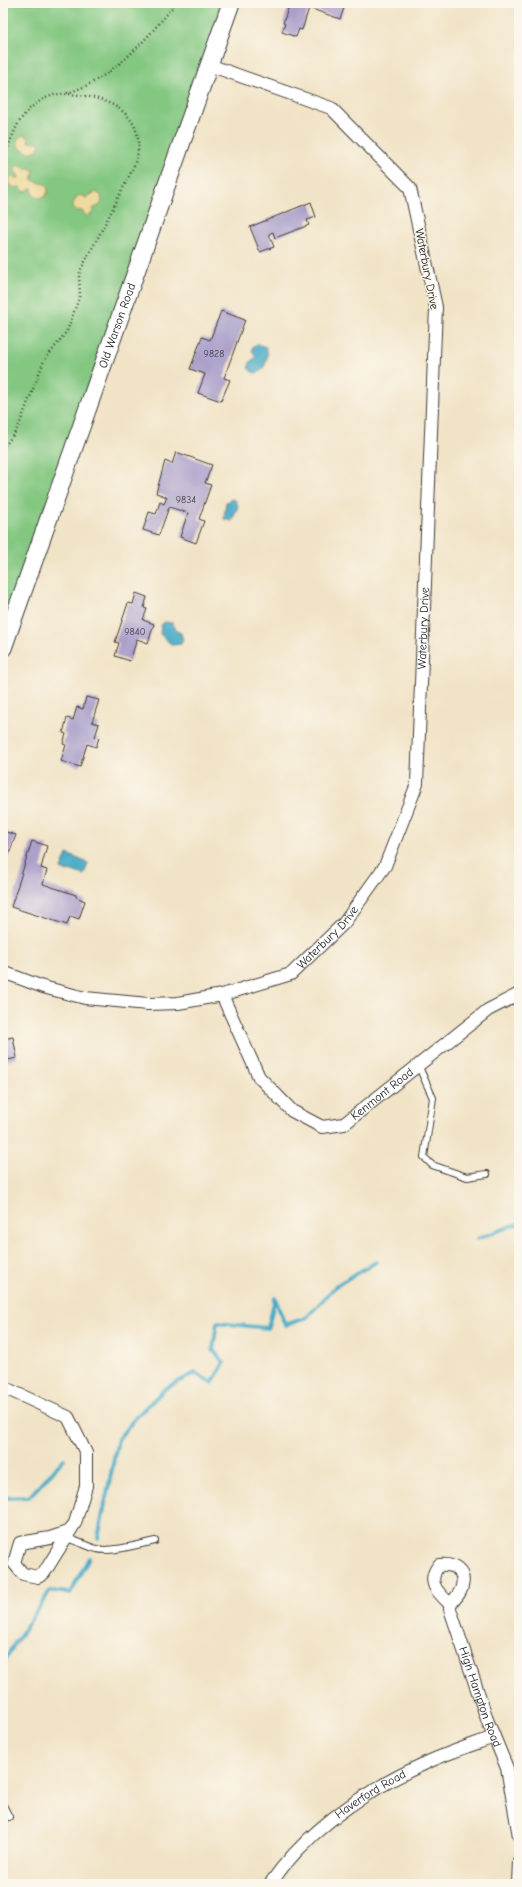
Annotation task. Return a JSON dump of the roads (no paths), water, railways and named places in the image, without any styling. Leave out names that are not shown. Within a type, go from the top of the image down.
[{"type":"street","name":"Old Warson Road","points":[[3,648],[231,3]]},
{"type":"street","name":"Waterbury Drive","points":[[3,972],[51,989],[85,998],[148,1004],[178,1003],[222,995],[291,974],[344,923],[385,866],[417,784],[436,307],[410,188],[331,108],[208,65]]},
{"type":"street","name":"Kenmont Road","points":[[222,995],[259,1077],[292,1110],[322,1127],[344,1124],[488,1010],[519,994]]},
{"type":"street","points":[[3,1387],[68,1417],[86,1454],[86,1486],[75,1523],[67,1535]]},
{"type":"street","name":"High Hampton Road","points":[[450,1604],[452,1617],[494,1737],[507,1768],[519,1836]]},
{"type":"street","name":"Haverford Road","points":[[270,1884],[282,1866],[322,1828],[371,1792],[429,1762],[494,1737]]},
{"type":"street","points":[[518,1884],[519,1861]]},
{"type":"lane","points":[[418,1066],[432,1098],[424,1157],[432,1165],[468,1177],[487,1174]]},
{"type":"lane","points":[[67,1535],[97,1550],[110,1550],[155,1541]]},
{"type":"lane","points":[[3,1805],[9,1816]]},
{"type":"water","points":[[257,344],[266,347],[267,357],[263,368],[257,373],[252,372],[248,368],[251,361],[256,357],[252,350],[253,346]]},
{"type":"water","points":[[232,499],[236,501],[238,506],[232,521],[224,519],[226,502]]},
{"type":"water","points":[[165,622],[172,623],[178,632],[181,633],[183,640],[181,644],[172,645],[160,634],[161,625]]},
{"type":"water","points":[[67,854],[88,863],[84,875],[61,869]]},
{"type":"waterway","points":[[477,1239],[519,1223]]},
{"type":"waterway","points":[[98,1538],[118,1439],[137,1416],[166,1388],[195,1373],[212,1383],[224,1363],[213,1350],[217,1323],[268,1328],[275,1298],[285,1325],[306,1318],[337,1285],[376,1262]]},
{"type":"waterway","points":[[3,1498],[29,1497],[64,1459]]},
{"type":"waterway","points":[[3,1665],[13,1646],[50,1591],[70,1593],[89,1558]]}]
